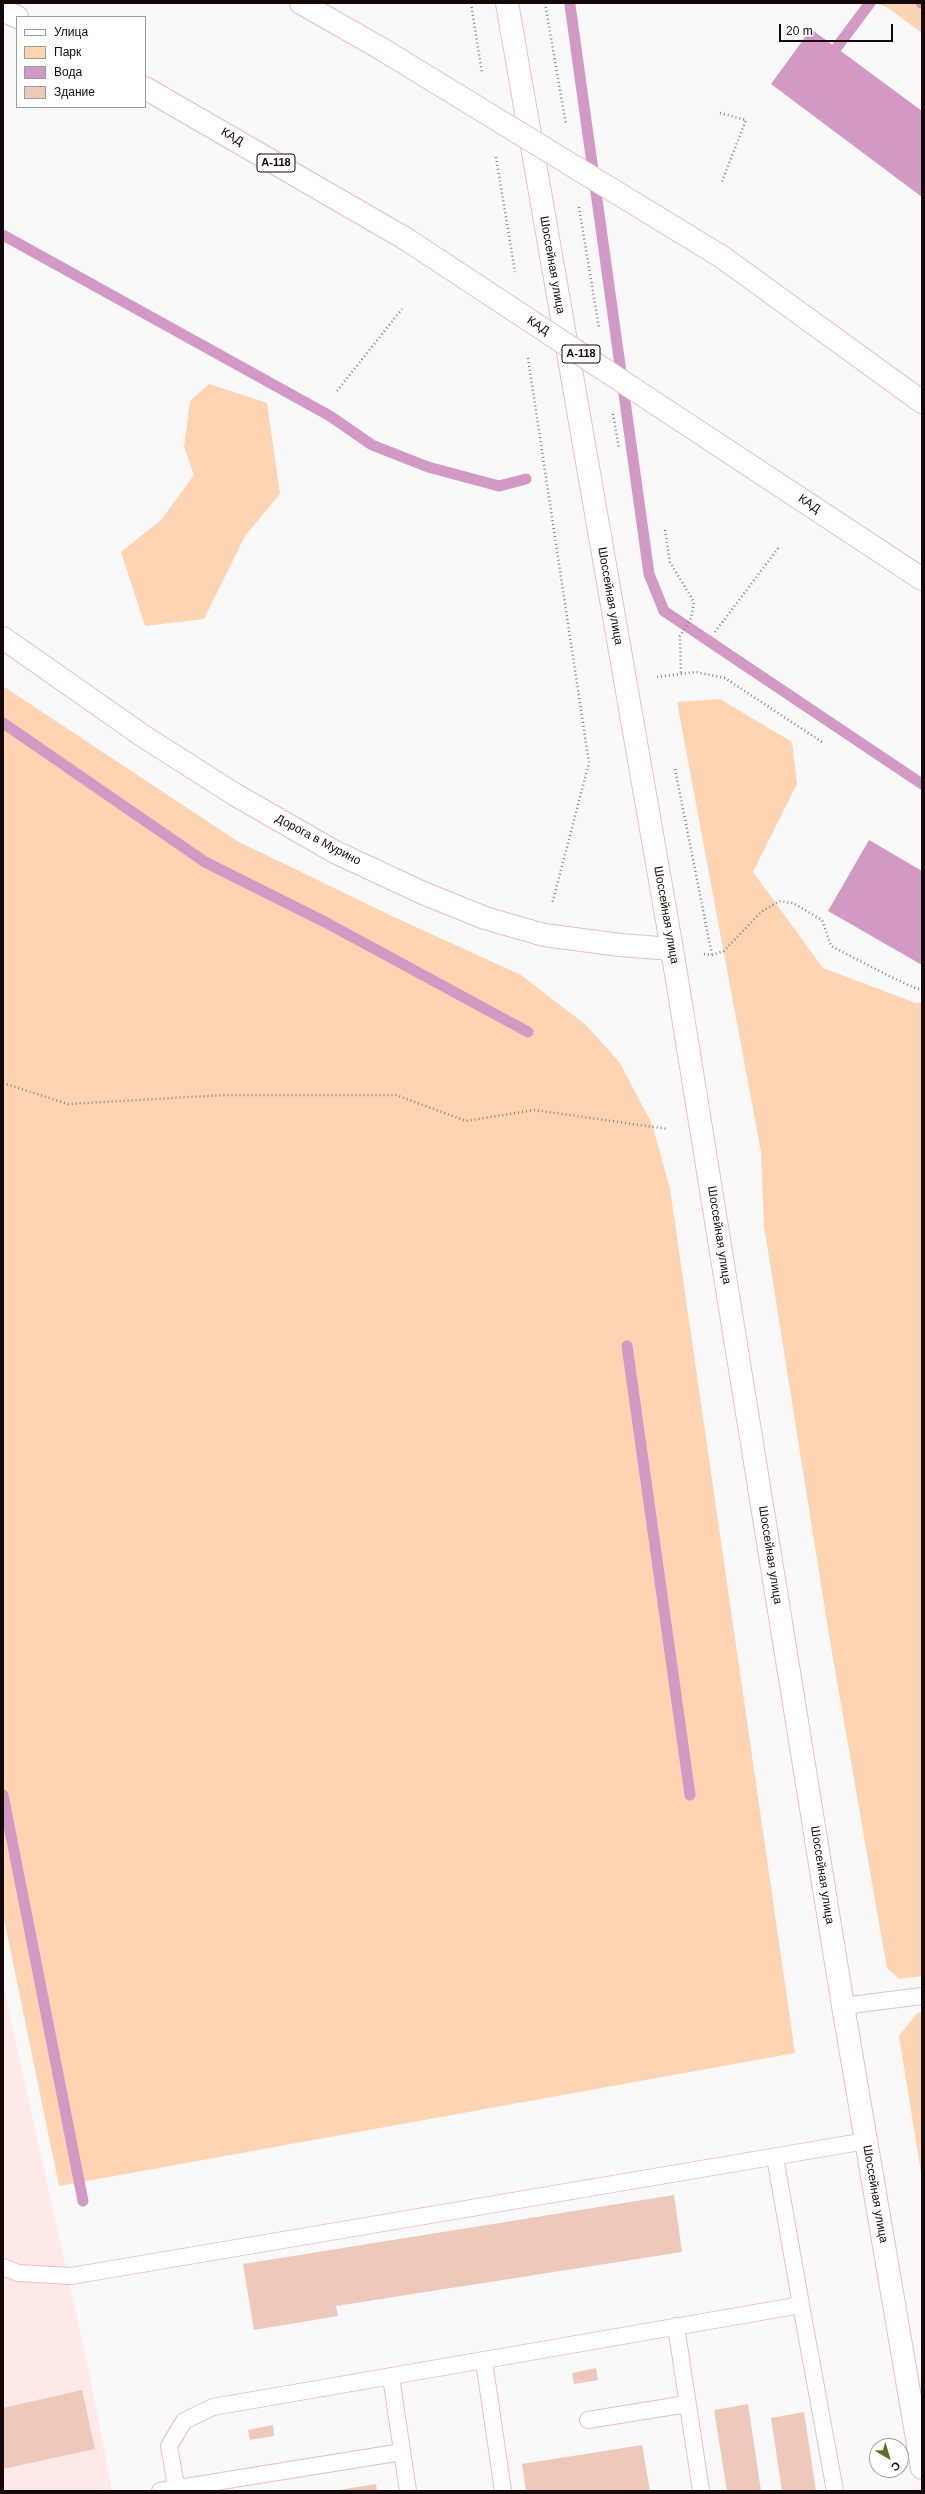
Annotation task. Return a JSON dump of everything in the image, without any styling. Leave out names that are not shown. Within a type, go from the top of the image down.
[{"type":"main road","points":[[301,3],[380,48],[722,257],[922,402]]},
{"type":"main road","name":"Шоссейная улица","points":[[507,3],[672,949],[843,2006],[922,2468]]},
{"type":"main road","points":[[3,10],[16,16]]},
{"type":"main road","name":"КАД","points":[[146,89],[406,239],[922,579]]},
{"type":"main road","name":"Дорога в Мурино","points":[[3,638],[150,740],[234,794],[335,852],[457,907],[485,918],[544,935],[620,945],[672,949]]},
{"type":"lane","points":[[843,2006],[922,1996]]},
{"type":"lane","points":[[3,2267],[18,2273],[71,2276],[866,2141]]},
{"type":"lane","points":[[775,2157],[836,2491]]},
{"type":"lane","points":[[176,2489],[169,2446],[184,2421],[213,2408],[801,2304]]},
{"type":"lane","points":[[676,2326],[701,2491]]},
{"type":"lane","points":[[484,2361],[504,2491]]},
{"type":"lane","points":[[391,2377],[408,2491]]},
{"type":"lane","points":[[588,2420],[687,2404]]},
{"type":"lane","points":[[160,2491],[402,2452]]},
{"type":"path","points":[[471,3],[484,81]]},
{"type":"path","points":[[545,3],[566,128]]},
{"type":"path","points":[[720,113],[746,120],[721,184]]},
{"type":"path","points":[[495,151],[515,276]]},
{"type":"path","points":[[578,199],[600,332]]},
{"type":"path","points":[[337,391],[402,309]]},
{"type":"path","points":[[528,354],[589,763],[544,935]]},
{"type":"path","points":[[613,411],[619,450]]},
{"type":"path","points":[[665,530],[670,562],[694,602],[691,618],[680,636],[681,674]]},
{"type":"path","points":[[715,632],[778,547]]},
{"type":"path","points":[[656,669],[658,685]]},
{"type":"path","points":[[624,679],[657,677],[696,672],[725,678],[822,742]]},
{"type":"path","points":[[674,762],[712,955]]},
{"type":"path","points":[[672,949],[712,955],[724,952],[761,912],[779,901],[793,903],[822,920],[831,946],[887,975],[917,989],[922,989]]},
{"type":"path","points":[[3,1083],[68,1104],[225,1095],[396,1096],[466,1121],[534,1110],[702,1134]]},
{"type":"shaded area","points":[[3,1985],[91,2381],[112,2491],[3,2491]]},
{"type":"green space","points":[[876,3],[922,3],[922,33],[888,8]]},
{"type":"green space","points":[[209,384],[267,403],[280,494],[245,536],[204,619],[145,626],[121,552],[161,520],[194,475],[184,447],[190,401]]},
{"type":"green space","points":[[3,686],[237,841],[394,917],[521,975],[586,1025],[620,1063],[652,1124],[670,1189],[795,2053],[59,2186],[3,1914]]},
{"type":"green space","points":[[720,699],[792,742],[797,784],[753,872],[823,968],[916,1003],[922,1002],[922,1976],[899,1979],[887,1968],[829,1635],[764,1226],[761,1152],[677,702]]},
{"type":"green space","points":[[922,2012],[922,2179],[899,2036],[917,2013]]},
{"type":"water","points":[[811,29],[922,111],[922,197],[771,84]]},
{"type":"water","points":[[869,840],[922,871],[922,965],[828,911]]},
{"type":"building","points":[[674,2195],[682,2252],[336,2306],[338,2316],[254,2330],[243,2264]]},
{"type":"building","points":[[596,2368],[598,2380],[574,2384],[572,2373]]},
{"type":"building","points":[[82,2390],[95,2449],[3,2469],[3,2408]]},
{"type":"building","points":[[748,2404],[761,2491],[727,2491],[714,2410]]},
{"type":"building","points":[[804,2412],[816,2491],[782,2491],[771,2418]]},
{"type":"building","points":[[273,2425],[274,2436],[250,2440],[248,2430]]},
{"type":"building","points":[[642,2445],[650,2491],[526,2491],[522,2464]]},
{"type":"building","points":[[376,2484],[377,2491],[339,2491],[339,2490]]},
{"type":"waterway","points":[[828,59],[870,3]]},
{"type":"waterway","points":[[570,5],[649,574],[664,611],[922,784]]},
{"type":"waterway","points":[[3,235],[330,416],[372,445],[428,467],[499,486],[526,479]]},
{"type":"waterway","points":[[3,723],[205,862],[325,922],[528,1032]]},
{"type":"waterway","points":[[627,1346],[690,1795]]},
{"type":"waterway","points":[[3,1795],[83,2201]]}]
